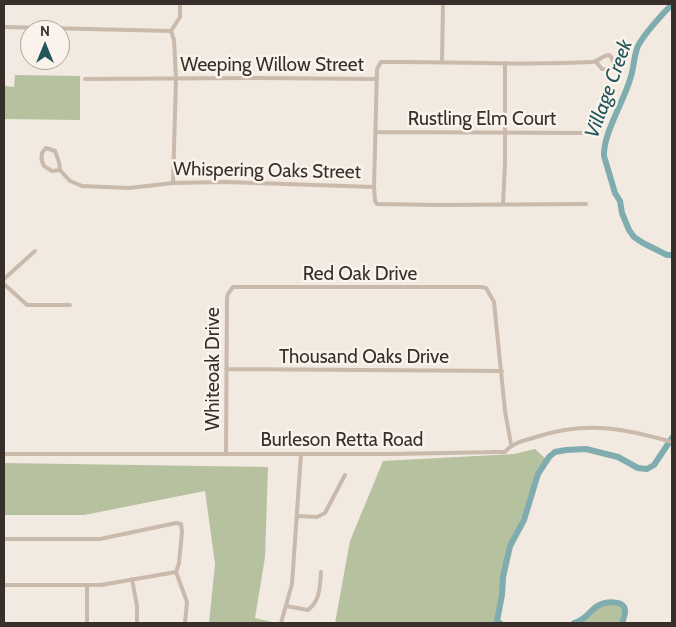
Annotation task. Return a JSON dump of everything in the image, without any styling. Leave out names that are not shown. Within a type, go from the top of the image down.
[{"type":"street","points":[[173,183],[176,79],[172,31],[180,17],[180,4]]},
{"type":"street","points":[[442,61],[443,4]]},
{"type":"street","points":[[4,27],[172,31]]},
{"type":"street","name":"Weeping Willow Street","points":[[85,78],[376,79],[377,66],[382,62],[596,62],[605,55],[609,55],[612,58],[614,66],[610,70],[602,69],[596,62]]},
{"type":"street","points":[[503,204],[505,63]]},
{"type":"street","points":[[374,187],[376,79]]},
{"type":"street","name":"Rustling Elm Court","points":[[376,132],[588,133]]},
{"type":"street","name":"Whispering Oaks Street","points":[[60,170],[52,170],[44,166],[41,156],[44,150],[50,148],[55,151],[60,170],[70,181],[82,186],[129,188],[173,183],[226,182],[374,187],[377,204],[586,204]]},
{"type":"street","points":[[4,279],[35,251]]},
{"type":"street","points":[[4,284],[27,305],[70,305]]},
{"type":"street","name":"Red Oak Drive","points":[[233,287],[486,288],[494,302],[502,371]]},
{"type":"street","name":"Whiteoak Drive","points":[[226,453],[227,298],[233,287]]},
{"type":"street","name":"Thousand Oaks Drive","points":[[226,369],[502,371]]},
{"type":"street","points":[[502,371],[505,411],[511,444]]},
{"type":"street","name":"Burleson Retta Road","points":[[4,454],[505,452],[511,444],[552,432],[580,427],[612,428],[672,442]]},
{"type":"street","points":[[281,623],[292,584],[301,454]]},
{"type":"street","points":[[297,516],[317,517],[325,513],[345,475]]},
{"type":"street","points":[[4,539],[100,538],[176,523],[181,524],[179,563],[176,572],[187,602],[185,623]]},
{"type":"street","points":[[4,585],[101,585],[176,572]]},
{"type":"street","points":[[286,606],[308,610],[314,606],[318,600],[321,572]]},
{"type":"street","points":[[132,579],[138,623]]},
{"type":"street","points":[[86,623],[87,585]]},
{"type":"green space","points":[[15,75],[80,76],[80,120],[4,119],[4,86],[14,87]]},
{"type":"green space","points":[[535,449],[547,460],[538,474],[524,520],[510,546],[503,577],[497,621],[500,623],[335,623],[350,541],[383,461],[514,454]]},
{"type":"green space","points":[[4,463],[268,467],[265,557],[255,618],[276,623],[209,623],[215,564],[205,491],[84,515],[4,515]]},
{"type":"green space","points":[[610,602],[620,604],[624,608],[622,623],[574,623],[583,619],[597,606]]},
{"type":"waterway","name":"Village Creek","points":[[672,4],[649,30],[638,46],[628,85],[607,137],[604,156],[629,230],[634,237],[643,243],[667,255],[672,255]]},
{"type":"waterway","name":"Village Creek","points":[[500,623],[497,621],[503,577],[510,546],[524,520],[538,474],[549,457],[555,452],[586,449],[618,457],[638,468],[647,469],[654,465],[672,438]]},
{"type":"waterway","name":"Village Creek","points":[[574,623],[583,619],[599,605],[614,602],[622,605],[624,608],[625,613],[622,623]]}]
